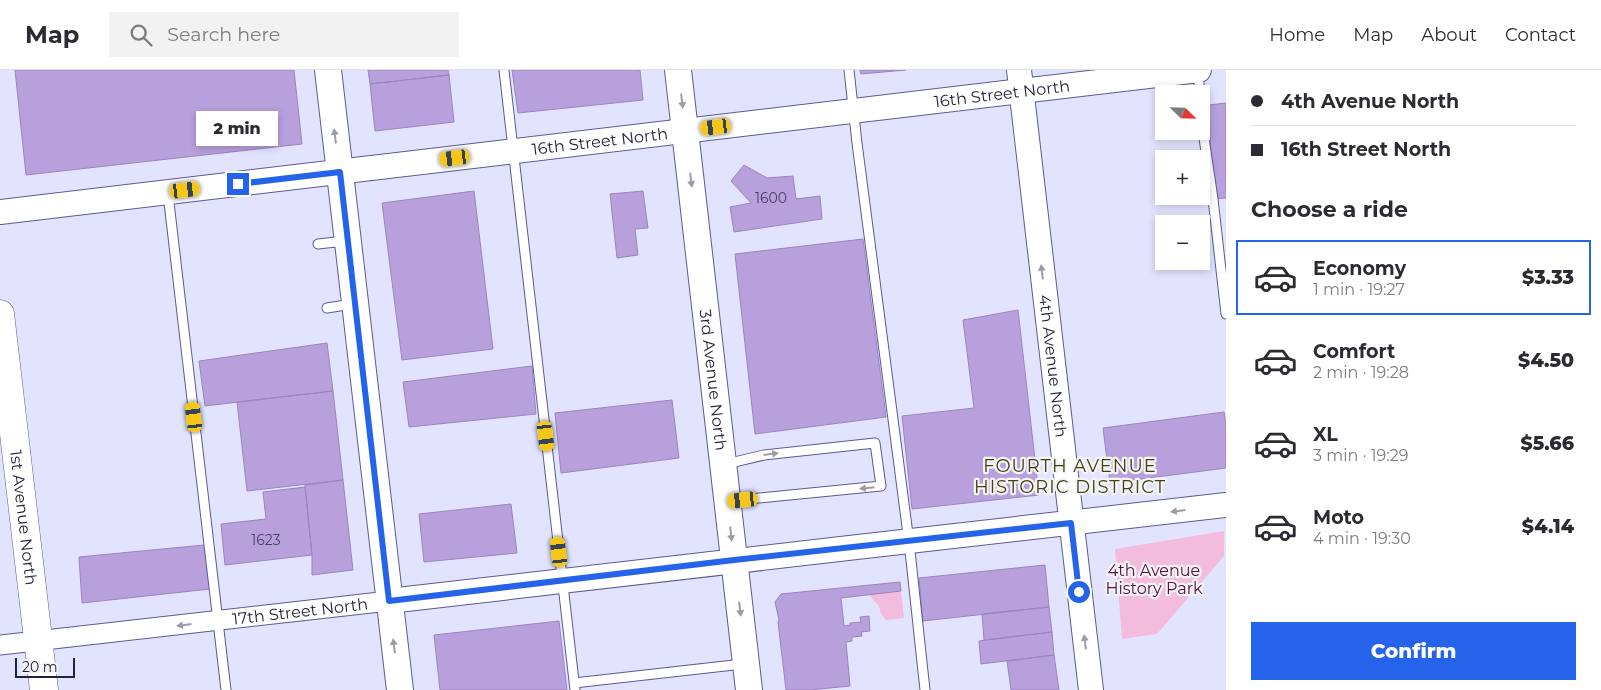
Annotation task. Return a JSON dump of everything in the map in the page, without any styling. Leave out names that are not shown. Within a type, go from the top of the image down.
[{"type":"main road","points":[[328,70],[400,690]]},
{"type":"main road","name":"3rd Avenue North","points":[[678,70],[749,690]]},
{"type":"main road","name":"1st Avenue North","points":[[0,314],[44,690]]},
{"type":"street","name":"16th Street North","points":[[0,212],[853,111],[1020,81],[1199,70]]},
{"type":"street","name":"4th Avenue North","points":[[1020,81],[1091,690]]},
{"type":"street","name":"17th Street North","points":[[0,645],[1226,505]]},
{"type":"lane","points":[[504,70],[574,687],[746,663]]},
{"type":"lane","points":[[849,70],[909,542],[925,690]]},
{"type":"lane","points":[[1199,70],[1199,85]]},
{"type":"lane","points":[[1204,140],[1214,200],[1226,314]]},
{"type":"lane","points":[[168,192],[226,690]]},
{"type":"lane","points":[[318,244],[348,240]]},
{"type":"lane","points":[[327,308],[355,304]]},
{"type":"lane","points":[[723,464],[764,455],[875,443],[881,486],[728,502]]},
{"type":"green space","name":"4th Avenue History Park","points":[[1224,531],[1224,556],[1157,634],[1122,639],[1115,549]]},
{"type":"green space","points":[[901,591],[904,618],[886,620],[881,614],[879,606],[869,595]]},
{"type":"building","points":[[15,70],[294,70],[302,144],[26,175]]},
{"type":"building","points":[[368,70],[448,70],[449,75],[370,84]]},
{"type":"building","points":[[512,70],[640,70],[643,100],[518,113]]},
{"type":"building","points":[[860,70],[906,70],[861,74]]},
{"type":"building","points":[[449,75],[454,122],[375,131],[370,84]]},
{"type":"building","points":[[1226,103],[1226,198],[1213,199],[1210,105]]},
{"type":"building","points":[[744,165],[767,178],[793,176],[796,199],[820,196],[822,219],[734,232],[730,207],[751,203],[731,181]]},
{"type":"building","points":[[474,191],[493,349],[402,360],[382,203]]},
{"type":"building","points":[[643,191],[648,228],[635,229],[638,255],[617,258],[610,194]]},
{"type":"building","points":[[863,239],[886,417],[755,434],[735,254]]},
{"type":"building","points":[[1018,310],[1039,495],[912,509],[902,416],[974,408],[963,320]]},
{"type":"building","points":[[327,343],[333,391],[205,406],[199,361]]},
{"type":"building","points":[[532,366],[536,414],[409,427],[403,382]]},
{"type":"building","points":[[333,391],[343,480],[247,491],[237,402]]},
{"type":"building","points":[[672,400],[679,458],[561,473],[555,413]]},
{"type":"building","points":[[1224,412],[1226,424],[1226,468],[1110,483],[1103,428]]},
{"type":"building","points":[[343,480],[353,570],[312,575],[312,555],[305,485]]},
{"type":"building","points":[[305,487],[312,555],[225,565],[221,524],[266,519],[263,492]]},
{"type":"building","points":[[511,504],[517,553],[424,562],[419,514]]},
{"type":"building","points":[[204,545],[210,589],[82,603],[79,557]]},
{"type":"building","points":[[1045,565],[1049,607],[923,621],[919,578]]},
{"type":"building","points":[[900,582],[901,591],[841,598],[844,626],[850,625],[850,623],[861,622],[860,617],[869,616],[870,631],[861,632],[862,636],[852,637],[852,641],[846,642],[850,686],[786,690],[779,620],[775,602],[781,594]]},
{"type":"building","points":[[1049,607],[1052,632],[984,640],[982,614]]},
{"type":"building","points":[[559,621],[567,690],[440,690],[434,635]]},
{"type":"building","points":[[1052,632],[1054,655],[981,664],[979,641]]},
{"type":"building","points":[[1054,655],[1059,690],[1011,690],[1007,661]]},
{"type":"district","name":"FOURTH AVENUE HISTORIC DISTRICT","points":[[1070,476]]},
{"type":"route","points":[[238,184],[340,172],[389,601],[734,560],[1071,523],[1079,592]]}]
